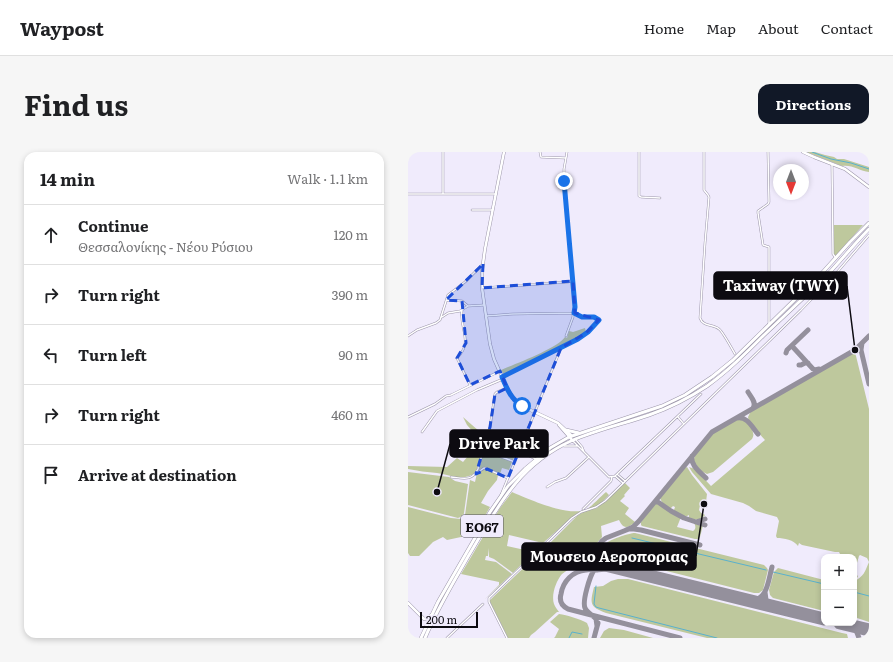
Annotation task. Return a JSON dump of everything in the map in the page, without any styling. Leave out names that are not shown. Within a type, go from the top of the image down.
[{"type":"main road","points":[[803,152],[847,170],[869,187]]},
{"type":"main road","points":[[504,153],[483,264],[482,288],[490,344],[494,359],[507,389],[516,402],[555,422],[566,430],[571,432],[581,432]]},
{"type":"main road","points":[[570,437],[672,402],[712,378],[822,273],[869,223]]},
{"type":"main road","points":[[555,422],[574,440],[650,415],[668,408],[690,396],[715,380],[741,357],[822,280],[869,229]]},
{"type":"main road","points":[[566,430],[570,437]]},
{"type":"main road","name":"ΕΟ67","points":[[422,638],[431,615],[448,584],[499,498],[514,479],[544,452],[570,437]]},
{"type":"main road","name":"ΕΟ67","points":[[425,638],[446,594],[500,503],[512,487],[523,475],[544,457],[574,440]]},
{"type":"main road","points":[[408,603],[424,619],[427,625]]},
{"type":"main road","points":[[424,619],[431,615]]},
{"type":"street","points":[[443,152],[443,194]]},
{"type":"street","points":[[501,152],[502,155],[504,153]]},
{"type":"street","points":[[540,152],[541,158],[566,158]]},
{"type":"street","points":[[566,336],[575,308],[564,181],[564,169],[568,152]]},
{"type":"street","points":[[638,152],[639,196],[660,198]]},
{"type":"street","points":[[704,152],[704,190],[709,197],[704,243],[700,318],[703,323],[719,329],[735,354]]},
{"type":"street","points":[[768,152],[769,202],[758,211],[758,213],[763,245],[769,247],[769,324]]},
{"type":"street","points":[[832,164],[833,252],[836,258]]},
{"type":"street","points":[[408,194],[496,194]]},
{"type":"street","points":[[472,210],[493,210]]},
{"type":"street","points":[[507,638],[489,602],[489,598],[572,518],[581,512],[593,509],[599,505],[624,482],[807,305],[869,235]]},
{"type":"street","points":[[440,320],[448,295],[465,282],[483,264]]},
{"type":"street","points":[[482,288],[572,280]]},
{"type":"street","points":[[446,300],[462,301],[468,306]]},
{"type":"street","points":[[408,336],[417,330],[436,323],[446,314],[458,312],[468,306],[484,305]]},
{"type":"street","points":[[462,310],[461,318],[466,343],[457,358],[470,385]]},
{"type":"street","points":[[422,432],[437,411],[561,348],[586,333],[599,320],[594,317],[582,317],[574,313],[486,316]]},
{"type":"street","points":[[499,498],[561,348]]},
{"type":"street","points":[[408,417],[435,404],[446,396],[500,372]]},
{"type":"street","points":[[476,474],[489,432],[496,394],[499,391],[507,389]]},
{"type":"street","points":[[582,509],[611,481],[612,477],[618,475],[702,394]]},
{"type":"street","points":[[678,417],[684,424]]},
{"type":"street","points":[[523,439],[540,448],[544,452]]},
{"type":"street","points":[[574,440],[578,447],[610,477],[612,477]]},
{"type":"street","points":[[574,440],[582,447],[584,452]]},
{"type":"street","points":[[559,448],[568,446],[578,447]]},
{"type":"street","points":[[483,450],[515,462]]},
{"type":"street","points":[[519,451],[536,459]]},
{"type":"street","points":[[547,487],[566,478],[589,457]]},
{"type":"street","points":[[451,477],[471,477],[484,468],[508,478]]},
{"type":"street","points":[[618,475],[624,482]]},
{"type":"street","points":[[615,476],[624,482]]},
{"type":"street","points":[[447,638],[483,604]]},
{"type":"highlighted area","points":[[483,264],[482,288],[573,281],[575,313],[599,320],[586,333],[561,348],[508,478],[487,469],[476,474],[490,427],[495,394],[507,388],[500,371],[470,385],[457,358],[466,343],[462,301],[446,300]]},
{"type":"green space","points":[[806,152],[815,152],[837,159],[844,159],[869,167],[869,172],[849,166],[842,166]]},
{"type":"green space","points":[[833,225],[863,225],[834,258],[834,229]]},
{"type":"green space","points":[[585,328],[586,332],[572,341],[506,375],[504,375],[501,370],[554,346],[565,337],[567,338],[569,331],[573,332]]},
{"type":"green space","points":[[852,353],[855,353],[869,409],[869,562],[867,558],[860,555],[857,563],[857,554],[840,554],[839,552],[802,545],[799,543],[798,546],[789,540],[777,538],[776,536],[779,521],[777,517],[756,511],[743,503],[711,494],[692,472],[689,467],[695,469],[711,486],[765,440],[749,422],[748,417],[751,411]]},
{"type":"green space","points":[[463,417],[487,438],[475,473],[470,476],[461,477],[408,469],[408,466],[447,467],[457,458],[463,462],[474,449],[477,441],[476,435],[467,425]]},
{"type":"green space","points":[[740,419],[752,428],[752,439],[713,472],[707,474],[701,471],[694,462],[695,454],[714,432]]},
{"type":"green space","points":[[490,434],[519,446],[513,460],[484,449]]},
{"type":"green space","points":[[484,450],[512,462],[509,470],[502,468],[500,474],[486,468],[478,471]]},
{"type":"green space","points":[[687,467],[707,494],[706,502],[701,501],[699,510],[705,515],[695,520],[689,518],[689,515],[685,517],[676,512],[674,510],[675,507],[673,506],[669,508],[660,498],[683,469]]},
{"type":"green space","points":[[484,469],[498,475],[497,480],[481,503],[490,507],[475,534],[447,540],[443,537],[433,542],[419,556],[410,556],[408,553],[408,507],[451,518],[461,519],[465,515],[470,480],[475,482],[477,473]]},
{"type":"green space","points":[[408,472],[449,477],[455,481],[468,484],[463,516],[458,518],[408,505]]},
{"type":"green space","points":[[625,483],[630,488],[620,501],[629,508],[625,514],[635,522],[627,527],[622,525],[619,520],[601,526],[602,537],[588,554],[548,545],[577,516],[583,512],[597,508]]},
{"type":"green space","points":[[512,492],[528,499],[571,511],[587,509],[606,492],[609,495],[598,506],[576,514],[543,543],[509,535],[507,546],[534,552],[513,573],[489,557],[489,548],[488,556],[486,556],[485,560],[496,562],[512,574],[484,600],[499,585],[499,582],[461,574],[500,508]]},
{"type":"green space","points":[[656,502],[681,517],[677,527],[693,531],[695,529],[694,523],[703,525],[700,537],[695,539],[642,526],[641,522]]},
{"type":"green space","points":[[635,533],[764,565],[768,570],[763,590],[759,593],[754,593],[605,555],[603,548],[606,543],[619,537]]},
{"type":"green space","points":[[538,554],[578,564],[562,574],[556,584],[553,600],[559,612],[557,612],[529,638],[508,638],[490,600]]},
{"type":"green space","points":[[869,562],[869,622],[857,618],[857,579],[862,576]]},
{"type":"green space","points":[[778,568],[821,579],[821,610],[773,598],[770,595],[769,590],[774,572]]},
{"type":"green space","points":[[618,579],[628,579],[847,634],[848,638],[707,638],[606,613],[596,609],[592,604],[594,587],[603,586]]},
{"type":"green space","points":[[559,614],[573,617],[587,623],[589,628],[588,638],[554,638],[559,629],[550,622]]},
{"type":"green space","points":[[609,628],[624,630],[653,638],[600,638],[604,631]]},
{"type":"waterway","points":[[812,152],[831,159],[851,163],[869,169]]},
{"type":"waterway","points":[[632,538],[766,570]]},
{"type":"waterway","points":[[773,572],[821,583]]},
{"type":"waterway","points":[[596,586],[594,604],[596,607],[717,638]]},
{"type":"waterway","points":[[857,593],[869,596]]},
{"type":"waterway","points":[[569,638],[572,632],[582,634]]},
{"type":"taxiway","points":[[786,353],[787,350],[808,330]]},
{"type":"taxiway","points":[[869,336],[862,343],[861,350],[869,384]]},
{"type":"taxiway","points":[[626,530],[633,527],[639,521],[712,432],[855,350],[862,343]]},
{"type":"taxiway","points":[[792,346],[813,369],[819,369]]},
{"type":"taxiway","points":[[799,365],[808,363]]},
{"type":"taxiway","points":[[748,392],[754,402],[753,408]]},
{"type":"taxiway","points":[[737,418],[746,420],[758,434]]},
{"type":"taxiway","points":[[692,456],[692,462],[698,471],[706,478]]},
{"type":"taxiway","points":[[655,502],[658,502],[684,518],[705,525]]},
{"type":"taxiway","points":[[696,522],[705,519]]},
{"type":"taxiway","points":[[584,570],[586,564],[602,541],[629,529],[641,530],[700,545]]},
{"type":"taxiway","points":[[600,546],[600,557],[606,565]]},
{"type":"taxiway","points":[[750,601],[756,600],[764,593],[772,567]]},
{"type":"taxiway","points":[[621,569],[587,570],[577,572],[566,581],[562,589],[560,597],[562,603],[568,609],[680,638]]},
{"type":"taxiway","points":[[594,570],[590,577],[584,605],[587,611],[596,619],[597,626]]},
{"type":"taxiway","points":[[765,592],[766,600],[770,606]]},
{"type":"taxiway","points":[[594,638],[598,623]]},
{"type":"taxiway","points":[[850,626],[856,630],[859,638]]},
{"type":"runway","points":[[589,561],[821,618]]},
{"type":"runway","points":[[852,626],[869,630]]},
{"type":"place","name":"Taxiway (TWY)","points":[[855,350]]},
{"type":"place","name":"Drive Park","points":[[437,492]]},
{"type":"place","name":"Μουσειο Αεροποριας","points":[[704,504]]},
{"type":"route","points":[[522,406],[513,399],[502,377],[578,339],[588,332],[599,320],[594,317],[582,317],[574,313],[575,307],[564,181]]}]
